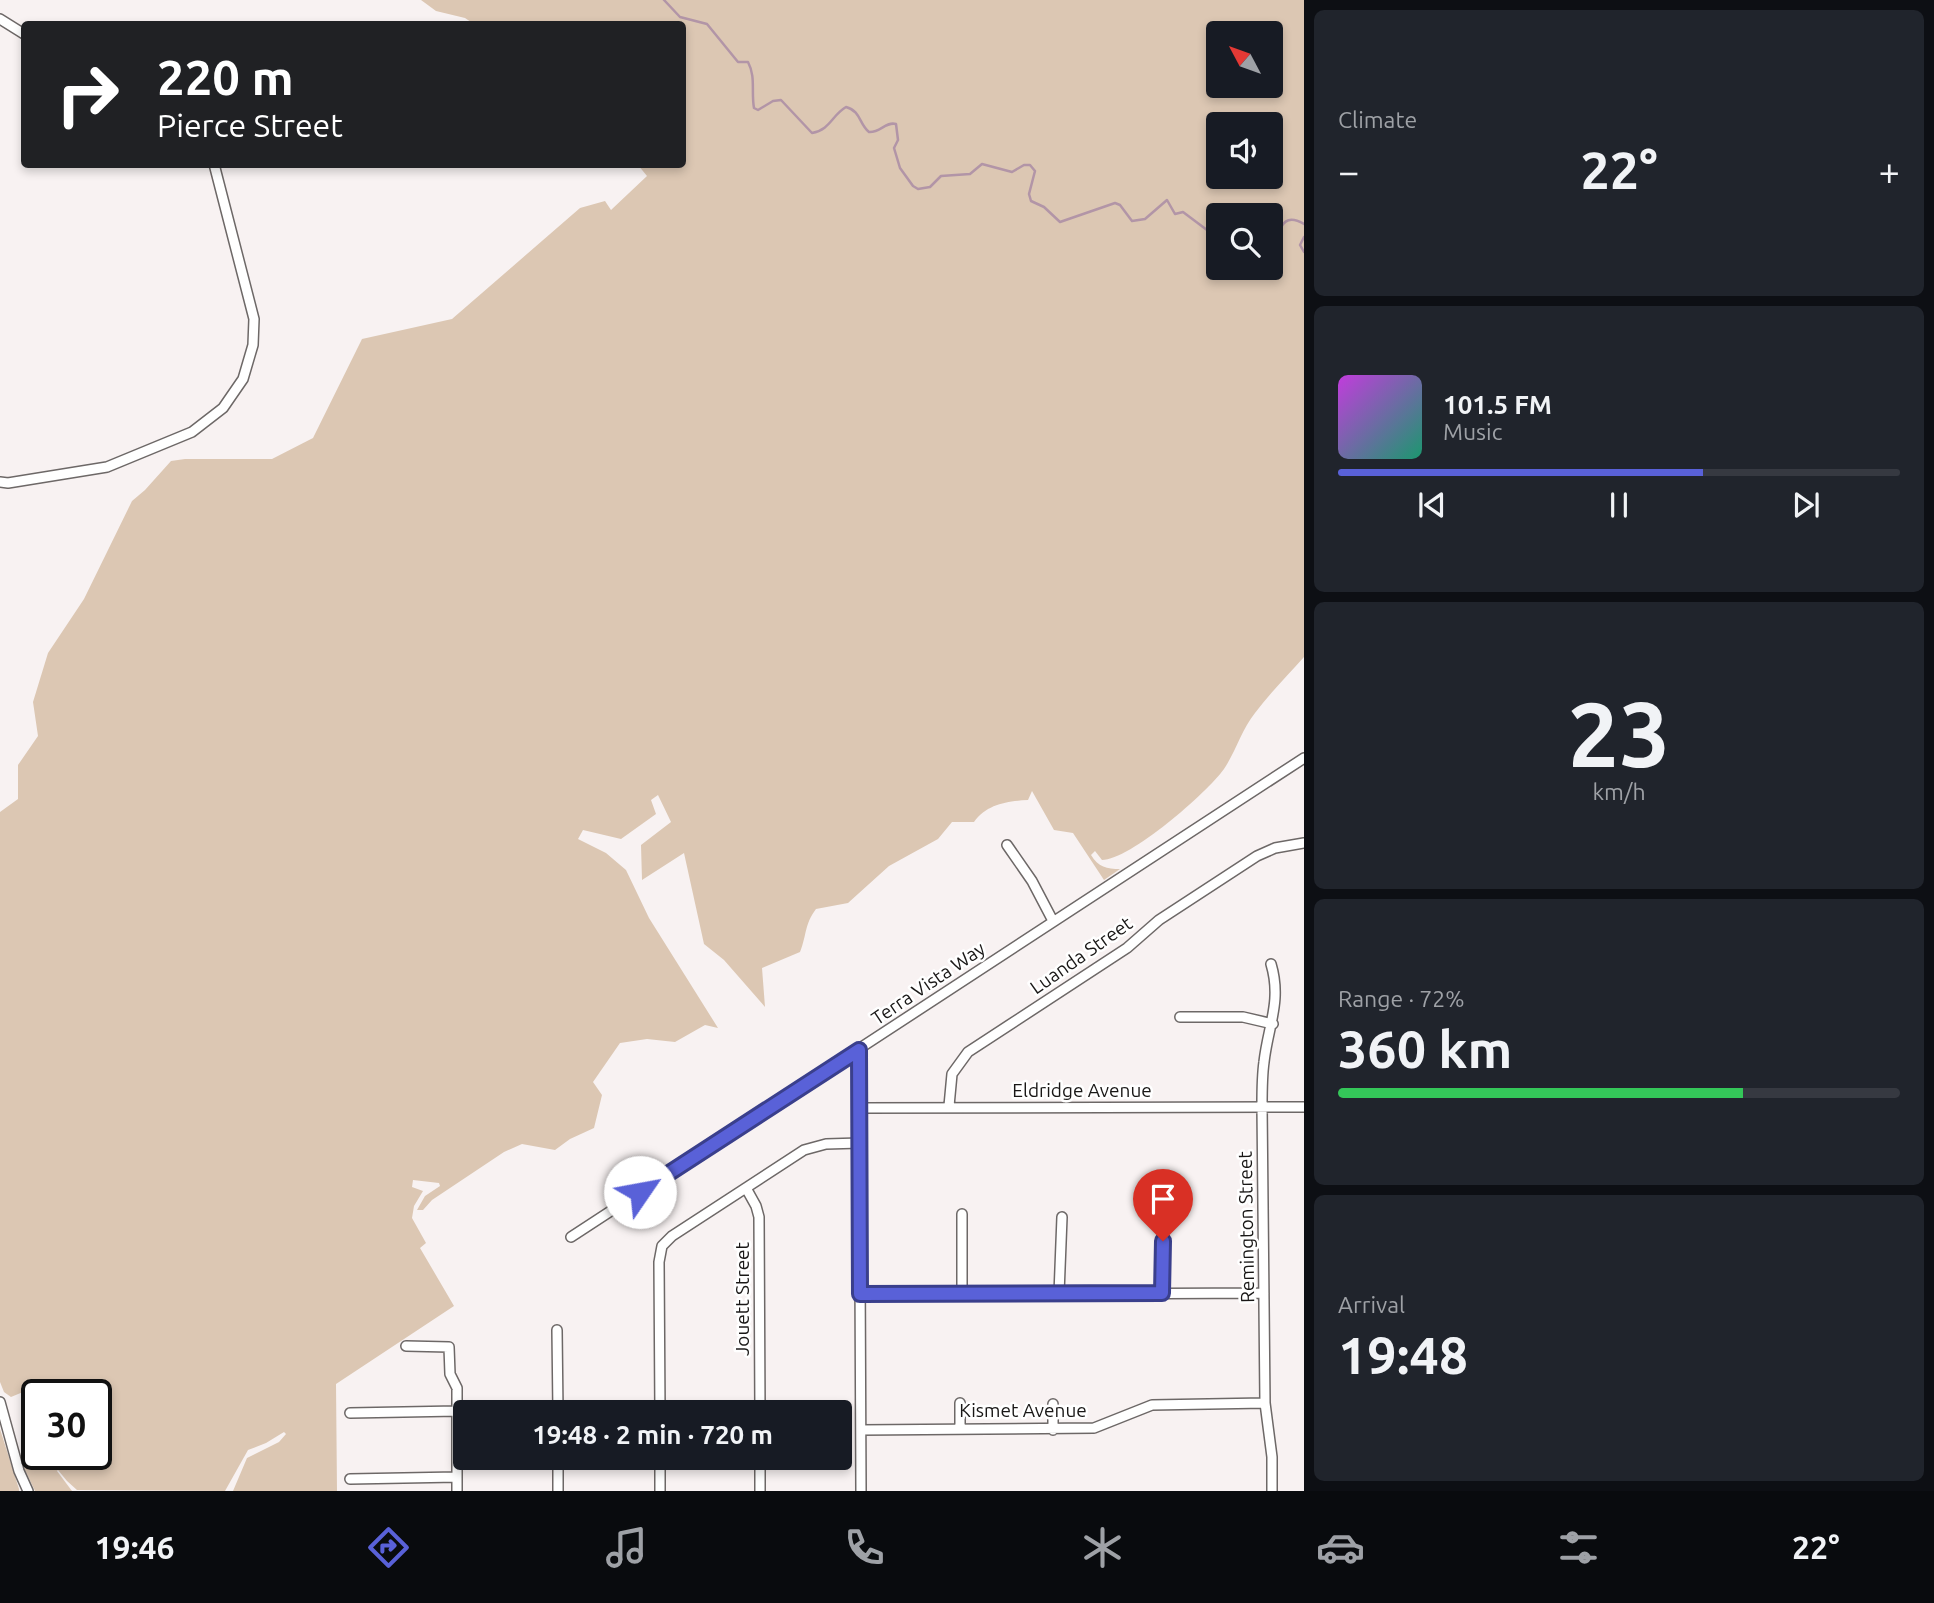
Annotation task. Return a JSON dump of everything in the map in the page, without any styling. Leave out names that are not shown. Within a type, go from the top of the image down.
[{"type":"street","points":[[0,19],[21,32]]},
{"type":"street","points":[[0,482],[8,483],[107,467],[192,432],[223,408],[243,379],[253,345],[254,319],[215,168]]},
{"type":"street","name":"Terra Vista Way","points":[[571,1237],[1304,758]]},
{"type":"street","name":"Luanda Street","points":[[949,1107],[952,1074],[968,1052],[1127,948],[1158,920],[1257,856],[1275,848],[1304,843]]},
{"type":"street","points":[[1007,845],[1032,881],[1053,921]]},
{"type":"street","name":"Remington Street","points":[[1271,964],[1277,983],[1273,1024],[1264,1061],[1262,1106],[1265,1403],[1272,1457],[1272,1491]]},
{"type":"street","points":[[1180,1017],[1243,1017],[1273,1024]]},
{"type":"street","points":[[859,1050],[861,1491]]},
{"type":"street","name":"Eldridge Avenue","points":[[860,1108],[1304,1107]]},
{"type":"street","points":[[660,1400],[659,1262],[662,1246],[672,1236],[804,1150],[826,1144],[860,1143]]},
{"type":"street","name":"Jouett Street","points":[[746,1188],[759,1217],[760,1400]]},
{"type":"street","points":[[962,1214],[962,1294]]},
{"type":"street","points":[[1162,1293],[1163,1214]]},
{"type":"street","points":[[1059,1294],[1062,1217]]},
{"type":"street","points":[[860,1294],[1265,1293]]},
{"type":"street","points":[[557,1330],[558,1400]]},
{"type":"street","points":[[406,1346],[449,1347],[450,1374],[457,1388],[457,1400]]},
{"type":"street","points":[[0,1402],[19,1471],[28,1491]]},
{"type":"street","points":[[960,1403],[960,1428]]},
{"type":"street","name":"Kismet Avenue","points":[[861,1430],[1094,1428],[1152,1405],[1265,1403]]},
{"type":"street","points":[[1053,1404],[1053,1430]]},
{"type":"street","points":[[350,1413],[453,1411]]},
{"type":"street","points":[[457,1470],[457,1491]]},
{"type":"street","points":[[558,1470],[558,1491]]},
{"type":"street","points":[[660,1470],[660,1491]]},
{"type":"street","points":[[760,1470],[760,1491]]},
{"type":"street","points":[[350,1479],[457,1477]]},
{"type":"shaded area","points":[[421,0],[1304,0],[1304,657],[1255,713],[1224,769],[1202,793],[1167,824],[1130,849],[1102,860],[1095,851],[1091,855],[1103,866],[1120,869],[1104,880],[1073,833],[1054,830],[1032,791],[1028,800],[998,805],[985,811],[974,822],[952,822],[938,839],[889,866],[848,903],[816,909],[800,952],[762,968],[765,1007],[724,960],[704,944],[684,853],[642,880],[641,845],[671,822],[658,795],[651,800],[656,814],[621,839],[583,830],[578,839],[606,853],[626,870],[649,918],[718,1028],[705,1025],[675,1042],[647,1039],[620,1043],[593,1082],[602,1095],[594,1128],[570,1139],[555,1150],[522,1144],[504,1152],[432,1200],[423,1210],[417,1210],[425,1196],[440,1186],[439,1183],[413,1180],[412,1187],[423,1191],[414,1206],[412,1218],[426,1243],[420,1248],[454,1306],[336,1384],[337,1491],[233,1491],[247,1458],[279,1442],[286,1434],[284,1432],[248,1450],[225,1491],[77,1490],[58,1470],[112,1470],[112,1379],[21,1379],[21,1393],[11,1397],[4,1392],[0,1382],[0,812],[18,799],[18,765],[38,736],[33,702],[48,653],[84,599],[132,501],[171,461],[272,459],[313,438],[362,339],[452,319],[580,208],[605,201],[611,210],[647,176],[640,168],[686,168],[686,21],[470,21],[436,11]]},
{"type":"shaded area","points":[[0,1429],[19,1489],[19,1491],[0,1491]]},
{"type":"shaded area","points":[[25,1470],[58,1470],[72,1491],[35,1491]]},
{"type":"waterway","points":[[664,0],[680,17],[707,24],[738,62],[748,62],[752,73],[754,108],[758,110],[773,101],[781,100],[812,133],[827,126],[846,107],[855,111],[869,132],[896,124],[898,140],[894,148],[900,168],[918,189],[930,187],[941,176],[970,174],[982,164],[1012,172],[1024,165],[1030,165],[1035,171],[1029,194],[1031,201],[1044,207],[1060,222],[1115,203],[1120,205],[1132,221],[1145,219],[1167,200],[1175,214],[1183,212],[1206,229]]},
{"type":"waterway","points":[[1283,226],[1289,220],[1304,224]]},
{"type":"waterway","points":[[1304,237],[1300,245],[1304,252]]},
{"type":"route","points":[[640,1192],[859,1050],[860,1294],[1162,1293],[1163,1241]]}]
